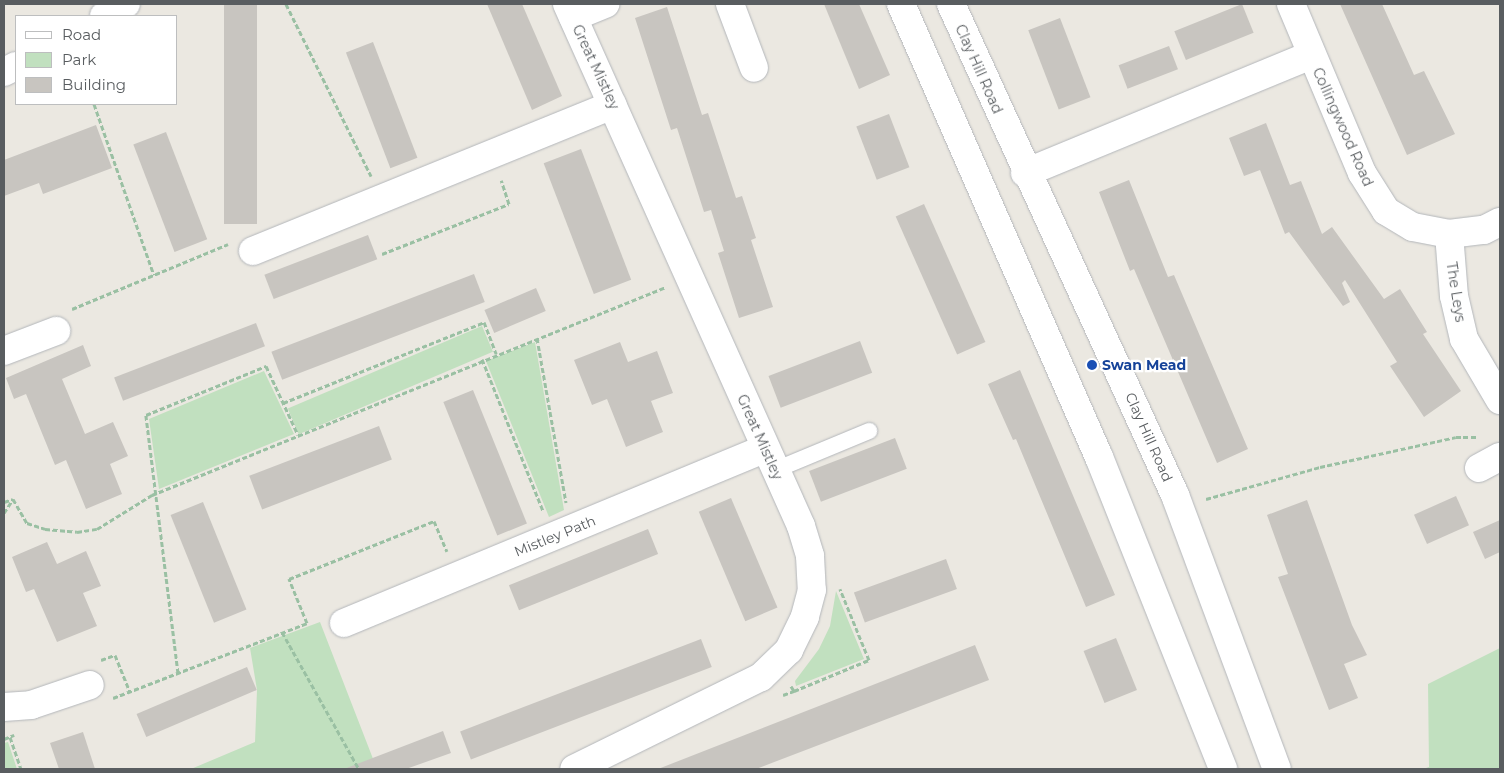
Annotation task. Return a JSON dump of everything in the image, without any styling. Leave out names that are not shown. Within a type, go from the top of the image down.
[{"type":"street","points":[[106,15],[126,4]]},
{"type":"street","points":[[570,10],[606,4]]},
{"type":"street","points":[[730,4],[754,68]]},
{"type":"street","points":[[901,4],[1099,457],[1223,769]]},
{"type":"street","name":"Clay Hill Road","points":[[951,4],[1025,173],[1175,495],[1277,769]]},
{"type":"street","name":"Collingwood Road","points":[[1291,4],[1372,194],[1386,211],[1413,227],[1449,234],[1484,230],[1500,222]]},
{"type":"street","name":"Great Mistley","points":[[570,10],[770,460],[810,556],[812,590],[805,617],[789,650],[761,677],[592,766]]},
{"type":"street","points":[[1025,173],[1312,55]]},
{"type":"street","points":[[253,251],[613,105]]},
{"type":"street","name":"The Leys","points":[[1449,234],[1454,296],[1464,338],[1500,400]]},
{"type":"street","points":[[4,351],[56,331]]},
{"type":"street","name":"Mistley Path","points":[[344,623],[770,460]]},
{"type":"street","points":[[4,706],[32,705],[100,692]]},
{"type":"lane","points":[[770,460],[869,431]]},
{"type":"path","points":[[286,4],[375,186]]},
{"type":"path","points":[[94,105],[154,275]]},
{"type":"path","points":[[382,254],[510,204],[500,177]]},
{"type":"path","points":[[663,278],[670,296]]},
{"type":"path","points":[[13,499],[27,523],[45,529],[77,532],[116,520],[156,494],[496,354],[667,287]]},
{"type":"path","points":[[283,403],[484,322],[496,354]]},
{"type":"path","points":[[537,338],[567,512]]},
{"type":"path","points":[[482,360],[547,521]]},
{"type":"path","points":[[178,673],[146,416],[266,366],[298,435]]},
{"type":"path","points":[[1201,500],[1320,466],[1456,437],[1480,437]]},
{"type":"path","points":[[4,502],[13,499]]},
{"type":"path","points":[[4,512],[13,499]]},
{"type":"path","points":[[100,692],[178,673],[307,622],[289,579],[434,521],[450,559]]},
{"type":"path","points":[[790,681],[794,691],[869,660],[838,583]]},
{"type":"path","points":[[282,632],[359,769]]},
{"type":"path","points":[[4,739],[19,733]]},
{"type":"path","points":[[10,737],[21,769]]},
{"type":"green space","points":[[482,326],[493,352],[299,434],[288,408]]},
{"type":"green space","points":[[535,342],[564,510],[549,517],[486,361]]},
{"type":"green space","points":[[264,371],[294,434],[159,489],[149,419]]},
{"type":"green space","points":[[836,591],[864,659],[796,686],[795,681],[819,649],[830,626]]},
{"type":"green space","points":[[320,622],[377,769],[191,769],[255,742],[257,690],[250,648]]},
{"type":"green space","points":[[1500,648],[1500,769],[1423,769],[1429,767],[1428,684]]},
{"type":"green space","points":[[8,742],[17,769],[4,769],[4,743]]},
{"type":"building","points":[[224,4],[257,4],[257,224],[224,224]]},
{"type":"building","points":[[487,4],[522,4],[562,96],[532,110]]},
{"type":"building","points":[[824,4],[859,4],[890,75],[859,89]]},
{"type":"building","points":[[1242,4],[1254,33],[1186,60],[1174,31]]},
{"type":"building","points":[[1340,4],[1382,4],[1414,75],[1424,71],[1455,134],[1407,155]]},
{"type":"building","points":[[667,7],[702,115],[708,113],[736,198],[742,196],[756,238],[751,240],[773,307],[739,318],[718,253],[724,251],[711,210],[704,212],[677,128],[671,130],[635,18]]},
{"type":"building","points":[[1060,18],[1090,97],[1059,110],[1028,30]]},
{"type":"building","points":[[373,42],[417,158],[390,168],[346,52]]},
{"type":"building","points":[[1169,46],[1178,69],[1128,89],[1119,65]]},
{"type":"building","points":[[889,114],[909,167],[877,180],[856,127]]},
{"type":"building","points":[[1266,123],[1290,185],[1301,181],[1322,234],[1332,227],[1384,299],[1400,289],[1427,332],[1423,334],[1461,391],[1424,417],[1390,366],[1397,362],[1345,280],[1342,283],[1350,302],[1343,306],[1289,232],[1285,234],[1260,170],[1244,176],[1229,138]]},
{"type":"building","points":[[96,125],[112,168],[43,194],[39,183],[4,196],[4,160]]},
{"type":"building","points":[[166,132],[207,239],[175,252],[133,145]]},
{"type":"building","points":[[581,149],[631,280],[594,294],[544,163]]},
{"type":"building","points":[[1129,180],[1168,277],[1174,275],[1248,449],[1217,463],[1134,269],[1130,271],[1099,192]]},
{"type":"building","points":[[924,204],[985,342],[957,355],[896,217]]},
{"type":"building","points":[[368,235],[377,259],[274,299],[264,275]]},
{"type":"building","points":[[474,274],[485,302],[282,380],[271,352]]},
{"type":"building","points":[[536,288],[546,311],[494,333],[484,310]]},
{"type":"building","points":[[256,323],[265,346],[123,401],[114,377]]},
{"type":"building","points":[[860,341],[872,373],[781,408],[769,376]]},
{"type":"building","points":[[620,342],[628,362],[657,351],[673,393],[651,401],[663,432],[626,447],[607,399],[592,405],[574,360]]},
{"type":"building","points":[[83,345],[91,366],[62,379],[85,434],[113,422],[128,456],[110,464],[122,494],[86,509],[66,460],[55,465],[26,394],[14,399],[6,378]]},
{"type":"building","points":[[1020,370],[1115,595],[1086,607],[1016,439],[1013,440],[988,384]]},
{"type":"building","points":[[473,390],[527,524],[497,536],[443,402]]},
{"type":"building","points":[[379,426],[392,460],[262,509],[249,476]]},
{"type":"building","points":[[895,438],[907,469],[821,502],[809,471]]},
{"type":"building","points":[[1456,496],[1469,525],[1427,544],[1414,515]]},
{"type":"building","points":[[731,498],[777,608],[745,621],[699,512]]},
{"type":"building","points":[[1307,500],[1352,625],[1367,655],[1344,664],[1358,698],[1329,710],[1278,577],[1288,574],[1267,515]]},
{"type":"building","points":[[203,502],[246,610],[214,623],[171,515]]},
{"type":"building","points":[[1500,520],[1500,552],[1485,559],[1473,532]]},
{"type":"building","points":[[648,529],[658,554],[519,610],[509,585]]},
{"type":"building","points":[[47,542],[57,564],[86,551],[101,586],[83,593],[97,626],[57,642],[34,589],[26,592],[12,557]]},
{"type":"building","points":[[946,559],[957,589],[865,623],[854,593]]},
{"type":"building","points":[[1116,638],[1137,690],[1105,703],[1084,651]]},
{"type":"building","points":[[701,639],[712,667],[471,759],[460,731]]},
{"type":"building","points":[[975,645],[989,680],[756,769],[658,769]]},
{"type":"building","points":[[247,667],[257,690],[146,737],[137,714]]},
{"type":"building","points":[[443,731],[451,753],[406,769],[344,769]]},
{"type":"building","points":[[83,732],[95,769],[59,769],[50,743]]},
{"type":"place","name":"Swan Mead","points":[[1092,365]]}]
